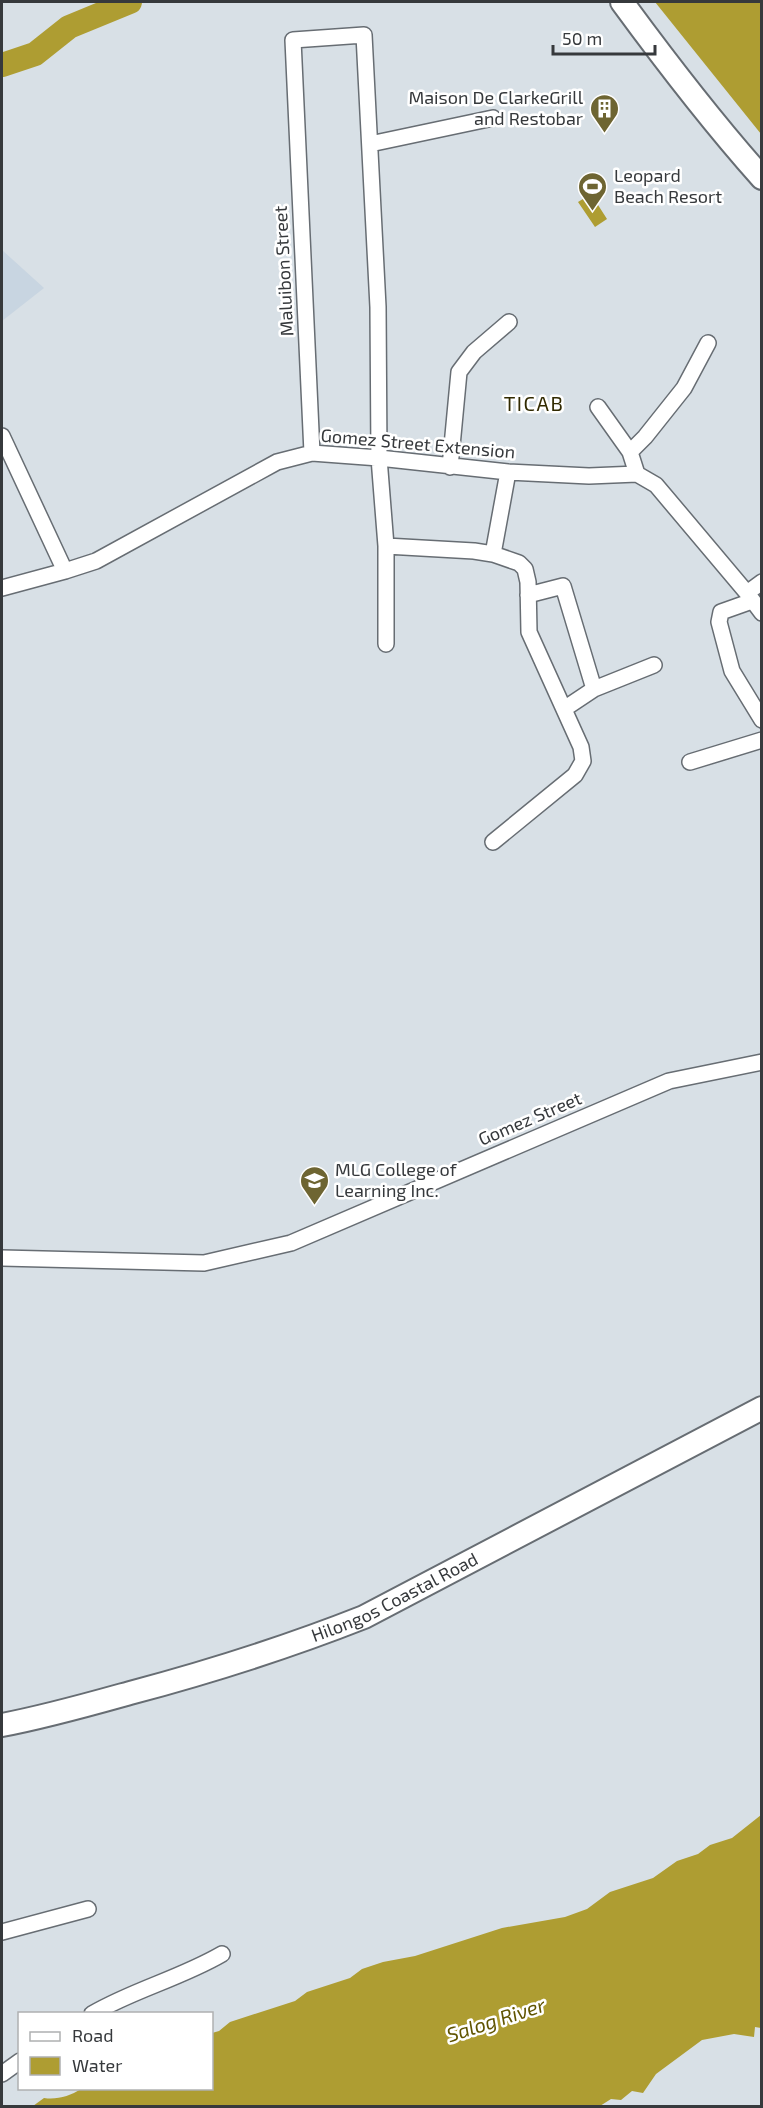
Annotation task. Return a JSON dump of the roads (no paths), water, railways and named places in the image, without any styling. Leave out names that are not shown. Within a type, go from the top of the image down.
[{"type":"street","points":[[622,2],[659,53],[733,146],[762,178]]},
{"type":"street","name":"Maluibon Street","points":[[312,453],[293,40],[364,35],[370,144]]},
{"type":"street","points":[[386,644],[386,546],[379,458],[378,306],[370,144],[493,118]]},
{"type":"street","points":[[450,467],[459,372],[474,352],[509,322]]},
{"type":"street","points":[[630,452],[684,388],[708,343]]},
{"type":"street","points":[[598,407],[630,452],[637,474],[656,485],[762,614]]},
{"type":"street","points":[[2,436],[66,571]]},
{"type":"street","name":"Gomez Street Extension","points":[[2,588],[96,561],[277,462],[312,453],[508,472],[589,476],[637,474]]},
{"type":"street","points":[[493,554],[508,472]]},
{"type":"street","points":[[386,546],[493,554],[519,563],[525,569],[528,582],[529,632],[583,755],[581,767],[575,775],[493,842]]},
{"type":"street","points":[[762,582],[750,597],[721,612],[719,622],[732,671],[762,720]]},
{"type":"street","points":[[528,595],[563,586],[594,689]]},
{"type":"street","points":[[564,709],[594,689],[654,665]]},
{"type":"street","points":[[690,762],[762,740]]},
{"type":"street","name":"Gomez Street","points":[[2,1258],[204,1263],[291,1243],[669,1081],[762,1062]]},
{"type":"street","name":"Hilongos Coastal Road","points":[[2,1725],[41,1718],[179,1680],[319,1635],[364,1617],[762,1408]]},
{"type":"street","points":[[2,1932],[88,1909]]},
{"type":"street","points":[[94,2012],[149,1986],[199,1968],[222,1954]]},
{"type":"street","points":[[2,2074],[18,2062]]},
{"type":"water","points":[[655,2],[761,2],[761,134]]},
{"type":"water","name":"Leopard Beach Resort","points":[[591,194],[607,219],[595,227],[578,202]]},
{"type":"water","name":"Salog River","points":[[761,1815],[761,2028],[755,2027],[754,2037],[734,2034],[702,2040],[656,2074],[643,2093],[632,2091],[621,2100],[611,2099],[600,2106],[33,2106],[44,2098],[63,2097],[79,2090],[213,2090],[213,2033],[230,2022],[295,2001],[307,1992],[350,1978],[362,1969],[383,1962],[415,1956],[502,1928],[565,1917],[587,1909],[610,1892],[653,1878],[677,1861],[698,1854],[710,1845],[732,1838]]},
{"type":"waterway","points":[[2,65],[35,54],[69,27],[130,2]]},
{"type":"place","name":"Maison De ClarkeGrill and Restobar","points":[[604,134]]},
{"type":"place","name":"Leopard Beach Resort","points":[[593,212]]},
{"type":"place","name":"MLG College of Learning Inc.","points":[[314,1206]]},
{"type":"district","name":"TICAB","points":[[534,404]]}]
